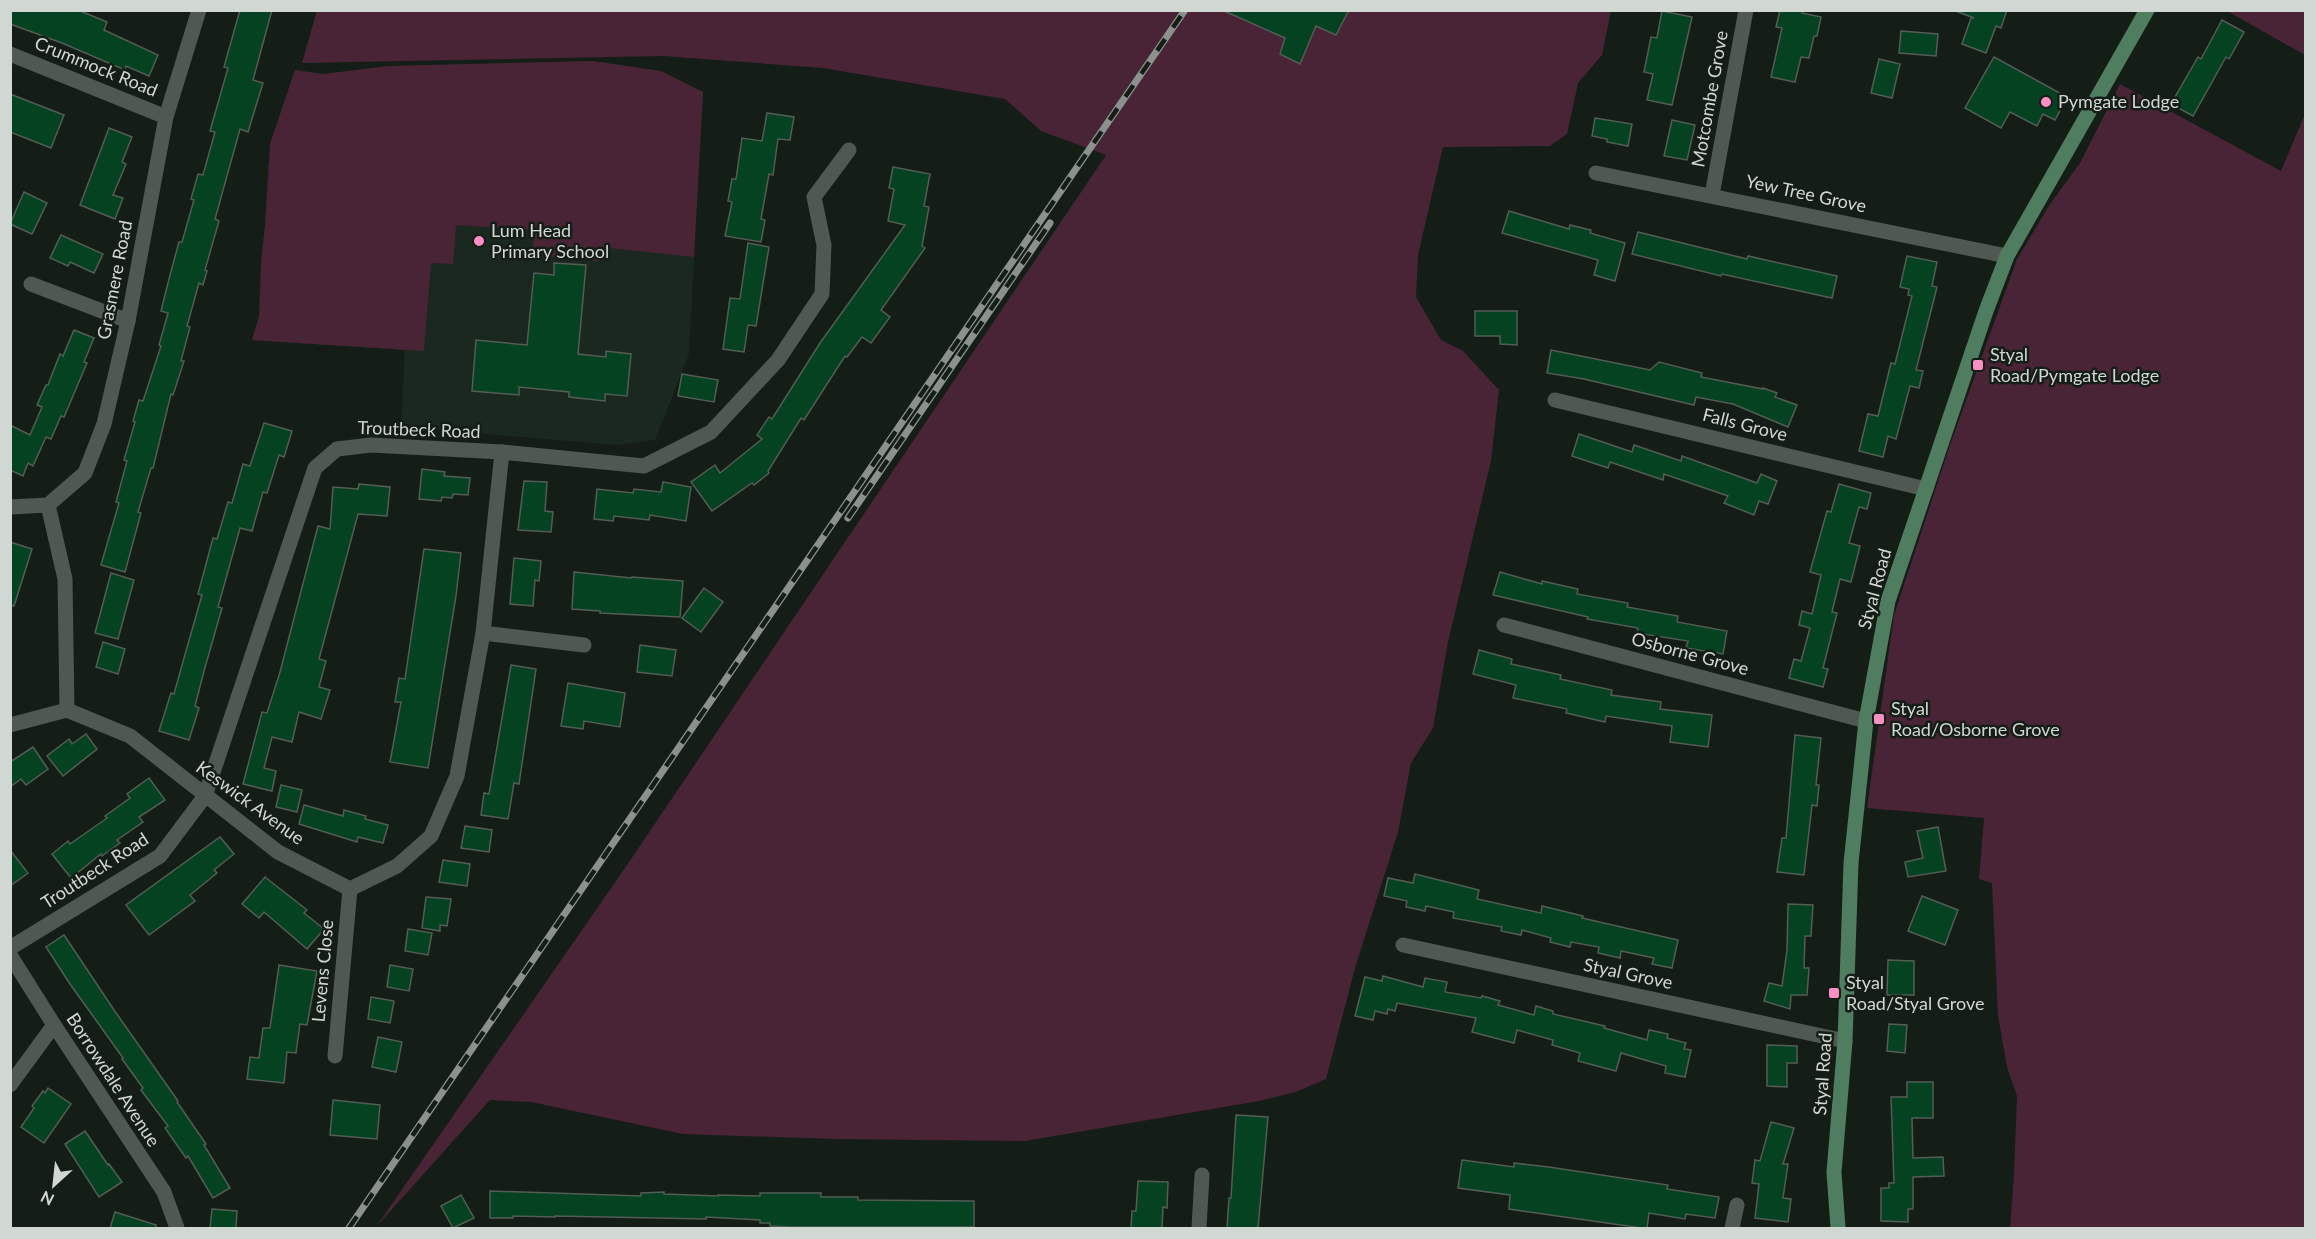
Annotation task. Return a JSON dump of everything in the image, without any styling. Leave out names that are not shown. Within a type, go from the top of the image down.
[{"type":"main road","name":"Styal Road","points":[[1838,1228],[1834,1172],[1845,1041],[1851,863],[1866,721],[1888,601],[1986,311],[2007,256],[2147,10]]},
{"type":"street","name":"Grasmere Road","points":[[48,505],[85,473],[104,424],[128,321],[166,117],[200,10]]},
{"type":"street","name":"Motcombe Grove","points":[[1712,195],[1746,10]]},
{"type":"street","name":"Crummock Road","points":[[10,54],[166,117]]},
{"type":"street","name":"Troutbeck Road","points":[[10,948],[109,889],[160,855],[205,796],[315,468],[337,449],[370,445],[502,452],[644,466],[711,432],[778,360],[822,294],[824,245],[814,196],[849,150]]},
{"type":"street","name":"Yew Tree Grove","points":[[1596,173],[2007,256]]},
{"type":"street","points":[[31,284],[128,321]]},
{"type":"street","name":"Falls Grove","points":[[1555,400],[1926,489]]},
{"type":"street","points":[[350,889],[397,866],[432,836],[458,776],[483,633],[502,452]]},
{"type":"street","points":[[10,507],[48,505],[65,579],[67,710],[10,725]]},
{"type":"street","name":"Osborne Grove","points":[[1504,625],[1866,721]]},
{"type":"street","points":[[483,633],[584,645]]},
{"type":"street","name":"Keswick Avenue","points":[[67,710],[130,736],[278,852],[350,889]]},
{"type":"street","name":"Levens Close","points":[[335,1056],[350,889]]},
{"type":"street","name":"Styal Grove","points":[[1403,945],[1845,1041]]},
{"type":"street","name":"Borrowdale Avenue","points":[[10,955],[164,1192],[177,1228]]},
{"type":"street","points":[[10,1085],[54,1025]]},
{"type":"street","points":[[1199,1228],[1202,1175]]},
{"type":"street","points":[[1732,1228],[1737,1205]]},
{"type":"shaded area","points":[[317,10],[1611,11],[1602,55],[1578,83],[1567,134],[1550,146],[1443,147],[1418,255],[1416,297],[1441,340],[1463,351],[1499,390],[1491,461],[1448,642],[1433,728],[1411,763],[1398,832],[1355,968],[1326,1079],[1296,1092],[1259,1101],[1025,1141],[837,1139],[683,1134],[531,1102],[490,1100],[376,1227],[625,868],[1106,155],[1041,131],[1005,99],[823,68],[664,56],[302,63]]},
{"type":"shaded area","points":[[2227,11],[2305,11],[2305,55]]},
{"type":"shaded area","name":"Lum Head Primary School","points":[[593,61],[661,71],[703,92],[689,354],[655,440],[618,445],[401,427],[405,350],[252,340],[259,317],[270,144],[295,70],[323,74],[389,66]]},
{"type":"shaded area","name":"Lum Head Primary School","points":[[593,61],[661,71],[703,92],[694,257],[600,247],[599,261],[533,255],[534,230],[456,225],[453,264],[431,263],[424,351],[252,340],[259,317],[270,144],[295,70],[323,74],[389,66]]},
{"type":"shaded area","points":[[2120,84],[2281,171],[2305,114],[2305,1228],[2010,1228],[2017,1096],[2007,1067],[1998,1016],[1992,883],[1979,879],[1984,818],[1867,808],[1894,615],[1950,445],[2017,259],[2050,204],[2080,163]]},
{"type":"building","points":[[10,10],[78,10],[107,22],[104,30],[158,55],[149,76],[126,66],[125,70],[10,24]]},
{"type":"building","points":[[240,10],[272,10],[253,80],[263,83],[248,132],[240,129],[215,219],[219,221],[205,270],[207,271],[203,285],[199,283],[187,326],[190,327],[181,361],[184,361],[173,395],[171,394],[153,468],[151,468],[138,512],[141,513],[125,572],[101,565],[119,503],[116,502],[127,461],[124,460],[135,422],[133,421],[139,400],[143,401],[161,346],[159,345],[168,313],[161,311],[170,275],[194,200],[191,199],[198,174],[203,175],[215,132],[210,131],[228,68],[224,67]]},
{"type":"building","points":[[1222,10],[1349,10],[1336,35],[1316,26],[1300,64],[1280,54],[1285,38]]},
{"type":"building","points":[[1780,10],[1803,10],[1802,13],[1821,17],[1809,58],[1801,57],[1795,82],[1771,77],[1782,28],[1776,27]]},
{"type":"building","points":[[1958,10],[2007,10],[2001,28],[1996,26],[1986,53],[1962,44],[1971,18],[1974,18]]},
{"type":"building","points":[[1662,11],[1692,17],[1672,105],[1647,100],[1653,74],[1644,72],[1651,37],[1657,38]]},
{"type":"building","points":[[2222,20],[2244,32],[2229,59],[2226,57],[2193,116],[2171,104],[2198,57],[2201,59]]},
{"type":"building","points":[[1901,31],[1938,34],[1936,56],[1899,53]]},
{"type":"building","points":[[1994,57],[2067,97],[2055,120],[2043,114],[2037,126],[2010,112],[2001,128],[1965,108]]},
{"type":"building","points":[[1879,59],[1900,64],[1892,98],[1871,93]]},
{"type":"building","points":[[10,94],[64,115],[51,148],[10,132]]},
{"type":"building","points":[[767,113],[794,117],[790,140],[778,139],[773,175],[769,174],[761,219],[765,220],[761,242],[725,236],[732,202],[728,201],[732,179],[736,179],[742,138],[762,141]]},
{"type":"building","points":[[1595,118],[1632,124],[1628,146],[1592,136]]},
{"type":"building","points":[[1672,120],[1695,125],[1687,160],[1664,156]]},
{"type":"building","points":[[109,128],[132,137],[122,162],[126,164],[113,195],[123,198],[115,219],[80,205]]},
{"type":"building","points":[[893,167],[930,174],[924,206],[929,207],[922,246],[925,248],[881,310],[890,317],[871,343],[862,337],[847,357],[845,356],[804,420],[801,418],[768,471],[769,473],[712,511],[691,482],[715,465],[720,473],[762,439],[757,435],[769,417],[772,419],[820,343],[905,225],[888,221],[894,189],[889,188]]},
{"type":"building","points":[[24,192],[47,203],[32,234],[10,224]]},
{"type":"building","points":[[1509,211],[1569,229],[1570,225],[1591,230],[1590,233],[1625,243],[1615,281],[1594,275],[1598,260],[1502,233]]},
{"type":"building","points":[[1638,232],[1747,259],[1748,256],[1837,276],[1832,298],[1722,274],[1721,276],[1632,254]]},
{"type":"building","points":[[61,235],[103,254],[94,273],[70,262],[68,266],[50,258]]},
{"type":"building","points":[[748,243],[769,247],[756,326],[748,325],[744,352],[723,349],[730,298],[740,299]]},
{"type":"building","points":[[1907,256],[1937,262],[1932,286],[1937,287],[1916,370],[1923,371],[1919,388],[1910,386],[1896,439],[1888,436],[1883,457],[1859,451],[1868,414],[1878,416],[1891,363],[1895,364],[1912,296],[1908,295],[1909,289],[1900,287]]},
{"type":"building","points":[[554,263],[586,265],[578,354],[606,357],[606,351],[631,354],[627,396],[605,394],[605,401],[569,397],[569,392],[519,387],[519,395],[472,391],[476,340],[527,345],[534,273],[554,275]]},
{"type":"building","points":[[1475,311],[1517,311],[1517,345],[1500,344],[1500,336],[1475,336]]},
{"type":"building","points":[[74,330],[94,338],[84,362],[87,363],[64,417],[61,416],[51,439],[46,437],[33,466],[28,463],[23,476],[10,470],[10,425],[30,435],[42,407],[37,405],[48,385],[60,354],[63,356]]},
{"type":"building","points":[[1551,350],[1650,370],[1659,362],[1702,373],[1701,377],[1763,388],[1777,393],[1775,397],[1797,405],[1788,427],[1733,404],[1696,397],[1694,405],[1584,379],[1547,373]]},
{"type":"building","points":[[682,374],[718,380],[714,402],[678,396]]},
{"type":"building","points":[[264,423],[292,431],[284,457],[279,455],[267,493],[263,492],[252,531],[240,528],[218,607],[222,608],[195,706],[199,708],[189,740],[159,731],[171,693],[174,694],[202,595],[198,594],[213,538],[217,539],[228,502],[232,503],[243,464],[250,466]]},
{"type":"building","points":[[1579,434],[1632,452],[1634,445],[1681,461],[1682,456],[1757,483],[1761,474],[1777,481],[1768,504],[1759,501],[1754,515],[1724,503],[1728,496],[1664,474],[1663,480],[1610,462],[1608,468],[1572,456]]},
{"type":"building","points":[[422,469],[445,472],[444,476],[470,478],[468,495],[453,494],[452,498],[442,497],[441,501],[419,499]]},
{"type":"building","points":[[524,481],[547,482],[545,511],[553,512],[551,532],[518,530]]},
{"type":"building","points":[[663,482],[691,487],[686,521],[650,515],[649,520],[614,516],[613,521],[594,519],[597,489],[633,493],[634,489],[661,492]]},
{"type":"building","points":[[359,484],[390,487],[387,516],[358,514],[319,659],[326,661],[319,687],[330,690],[321,719],[299,712],[292,742],[272,737],[264,768],[276,771],[272,791],[243,784],[262,712],[267,713],[280,672],[318,526],[330,529],[333,487],[358,489]]},
{"type":"building","points":[[1839,484],[1871,493],[1867,509],[1859,507],[1849,543],[1860,546],[1851,582],[1840,579],[1832,612],[1837,613],[1823,668],[1828,669],[1823,687],[1789,678],[1794,659],[1801,661],[1810,628],[1799,625],[1802,611],[1812,614],[1821,575],[1810,572],[1827,511],[1831,512]]},
{"type":"building","points":[[10,542],[32,549],[14,606],[10,605]]},
{"type":"building","points":[[424,549],[461,553],[428,768],[390,762],[401,702],[395,702],[399,678],[405,679]]},
{"type":"building","points":[[514,558],[541,561],[539,581],[535,580],[533,606],[510,604]]},
{"type":"building","points":[[574,572],[683,581],[680,617],[600,613],[600,611],[572,609]]},
{"type":"building","points":[[1500,572],[1542,584],[1542,581],[1578,589],[1577,594],[1628,603],[1627,607],[1678,616],[1677,622],[1727,631],[1723,654],[1686,648],[1688,641],[1637,633],[1638,628],[1587,619],[1588,617],[1493,595]]},
{"type":"building","points":[[111,573],[134,580],[118,639],[95,633]]},
{"type":"building","points":[[704,588],[723,602],[701,632],[682,618]]},
{"type":"building","points":[[103,642],[125,649],[118,674],[96,667]]},
{"type":"building","points":[[640,645],[676,650],[672,676],[637,672]]},
{"type":"building","points":[[1479,650],[1512,659],[1511,664],[1561,675],[1560,679],[1612,690],[1611,695],[1661,702],[1660,709],[1712,715],[1708,747],[1670,742],[1672,726],[1606,716],[1605,722],[1566,713],[1567,709],[1513,698],[1516,685],[1473,674]]},
{"type":"building","points":[[511,665],[536,669],[519,784],[514,783],[508,819],[481,815],[484,793],[489,794]]},
{"type":"building","points":[[568,683],[625,693],[620,727],[584,721],[583,729],[561,726]]},
{"type":"building","points":[[86,734],[97,749],[63,776],[47,756],[69,739],[72,744]]},
{"type":"building","points":[[1795,735],[1821,738],[1816,785],[1819,785],[1817,806],[1812,805],[1804,875],[1777,872],[1782,838],[1786,838]]},
{"type":"building","points":[[33,747],[48,769],[26,785],[21,779],[10,787],[10,762]]},
{"type":"building","points":[[149,778],[165,800],[139,817],[143,822],[117,840],[120,843],[102,856],[101,854],[71,878],[52,854],[68,841],[70,844],[107,818],[105,816],[130,798],[127,794]]},
{"type":"building","points":[[281,785],[302,790],[297,812],[276,807]]},
{"type":"building","points":[[304,805],[343,816],[344,810],[388,825],[383,843],[358,837],[357,842],[299,824]]},
{"type":"building","points":[[465,826],[492,830],[489,852],[461,848]]},
{"type":"building","points":[[1938,827],[1946,871],[1908,877],[1905,862],[1923,858],[1917,831]]},
{"type":"building","points":[[220,837],[234,854],[214,870],[217,873],[190,895],[195,901],[149,935],[126,905]]},
{"type":"building","points":[[10,850],[28,873],[10,886]]},
{"type":"building","points":[[443,860],[470,864],[467,886],[439,882]]},
{"type":"building","points":[[1415,874],[1479,890],[1477,899],[1541,913],[1542,906],[1583,916],[1582,918],[1678,940],[1672,968],[1652,964],[1654,958],[1621,951],[1620,958],[1598,953],[1599,947],[1571,942],[1570,947],[1550,942],[1551,938],[1522,930],[1521,935],[1501,931],[1502,927],[1453,918],[1454,912],[1426,906],[1425,911],[1406,907],[1407,901],[1384,896],[1388,878],[1413,883]]},
{"type":"building","points":[[265,877],[307,910],[304,913],[324,929],[307,949],[264,912],[259,918],[242,904]]},
{"type":"building","points":[[1922,896],[1958,910],[1945,945],[1908,931]]},
{"type":"building","points":[[426,897],[451,899],[447,926],[440,925],[440,931],[422,928]]},
{"type":"building","points":[[1788,904],[1813,905],[1811,936],[1805,936],[1804,968],[1809,968],[1807,995],[1791,995],[1790,1009],[1764,1001],[1769,983],[1782,986],[1787,950]]},
{"type":"building","points":[[408,929],[432,933],[428,955],[405,951]]},
{"type":"building","points":[[64,935],[178,1101],[206,1144],[204,1145],[230,1188],[213,1198],[188,1156],[186,1158],[165,1128],[168,1126],[141,1090],[143,1088],[123,1058],[70,984],[46,947]]},
{"type":"building","points":[[1888,960],[1914,961],[1914,995],[1887,995]]},
{"type":"building","points":[[279,965],[317,971],[307,1025],[300,1024],[296,1053],[287,1052],[284,1083],[247,1079],[250,1057],[259,1058],[263,1028],[270,1028]]},
{"type":"building","points":[[390,965],[413,969],[409,991],[387,987]]},
{"type":"building","points":[[1383,976],[1423,987],[1425,978],[1447,982],[1445,992],[1481,998],[1482,996],[1500,1001],[1498,1005],[1534,1015],[1536,1006],[1553,1011],[1553,1014],[1605,1026],[1604,1028],[1647,1040],[1649,1030],[1668,1034],[1667,1038],[1686,1043],[1684,1049],[1691,1050],[1685,1077],[1665,1073],[1666,1066],[1621,1053],[1616,1071],[1578,1061],[1580,1053],[1552,1045],[1553,1040],[1517,1030],[1514,1043],[1472,1032],[1476,1018],[1397,1003],[1395,1011],[1388,1009],[1387,1014],[1375,1011],[1373,1020],[1355,1016],[1365,977],[1382,981]]},
{"type":"building","points":[[371,997],[394,1001],[390,1023],[368,1019]]},
{"type":"building","points":[[1889,1024],[1907,1025],[1905,1053],[1887,1051]]},
{"type":"building","points":[[378,1037],[402,1042],[396,1072],[372,1067]]},
{"type":"building","points":[[1767,1045],[1797,1046],[1797,1063],[1787,1063],[1787,1087],[1767,1086]]},
{"type":"building","points":[[1907,1082],[1933,1082],[1933,1118],[1912,1118],[1913,1158],[1943,1157],[1944,1176],[1913,1177],[1913,1209],[1908,1209],[1908,1222],[1881,1221],[1881,1188],[1889,1188],[1889,1183],[1894,1183],[1891,1097],[1907,1097]]},
{"type":"building","points":[[48,1088],[71,1104],[44,1143],[21,1127],[34,1108],[32,1106]]},
{"type":"building","points":[[333,1100],[380,1105],[377,1139],[330,1135]]},
{"type":"building","points":[[1236,1115],[1268,1117],[1258,1228],[1227,1228]]},
{"type":"building","points":[[1771,1122],[1794,1128],[1783,1164],[1788,1164],[1783,1198],[1791,1199],[1788,1222],[1755,1218],[1759,1184],[1752,1183],[1755,1160],[1760,1161]]},
{"type":"building","points":[[85,1131],[122,1182],[99,1197],[65,1144]]},
{"type":"building","points":[[1462,1160],[1514,1167],[1514,1163],[1549,1167],[1668,1185],[1667,1189],[1719,1197],[1715,1218],[1686,1214],[1685,1219],[1649,1213],[1647,1228],[1509,1209],[1510,1195],[1458,1188]]},
{"type":"building","points":[[1138,1181],[1168,1182],[1167,1208],[1163,1207],[1162,1228],[1131,1228],[1132,1211],[1136,1211]]},
{"type":"building","points":[[490,1191],[641,1196],[641,1193],[664,1192],[664,1194],[718,1196],[821,1193],[821,1197],[858,1197],[858,1200],[974,1201],[974,1227],[791,1227],[770,1226],[770,1223],[760,1223],[760,1220],[706,1217],[706,1219],[555,1216],[490,1218]]},
{"type":"building","points":[[461,1195],[474,1218],[453,1228],[441,1206]]},
{"type":"building","points":[[212,1209],[237,1211],[236,1228],[210,1228]]},
{"type":"building","points":[[115,1212],[156,1225],[156,1228],[110,1228]]},
{"type":"railway","points":[[349,1228],[1185,10]]},
{"type":"railway","points":[[848,518],[1050,223]]},
{"type":"place","name":"Pymgate Lodge","points":[[2046,102]]},
{"type":"place","name":"Lum Head Primary School","points":[[479,241]]},
{"type":"place","name":"Styal Road/Pymgate Lodge","points":[[1978,365]]},
{"type":"place","name":"Styal Road/Osborne Grove","points":[[1879,719]]},
{"type":"place","name":"Styal Road/Styal Grove","points":[[1834,993]]}]
